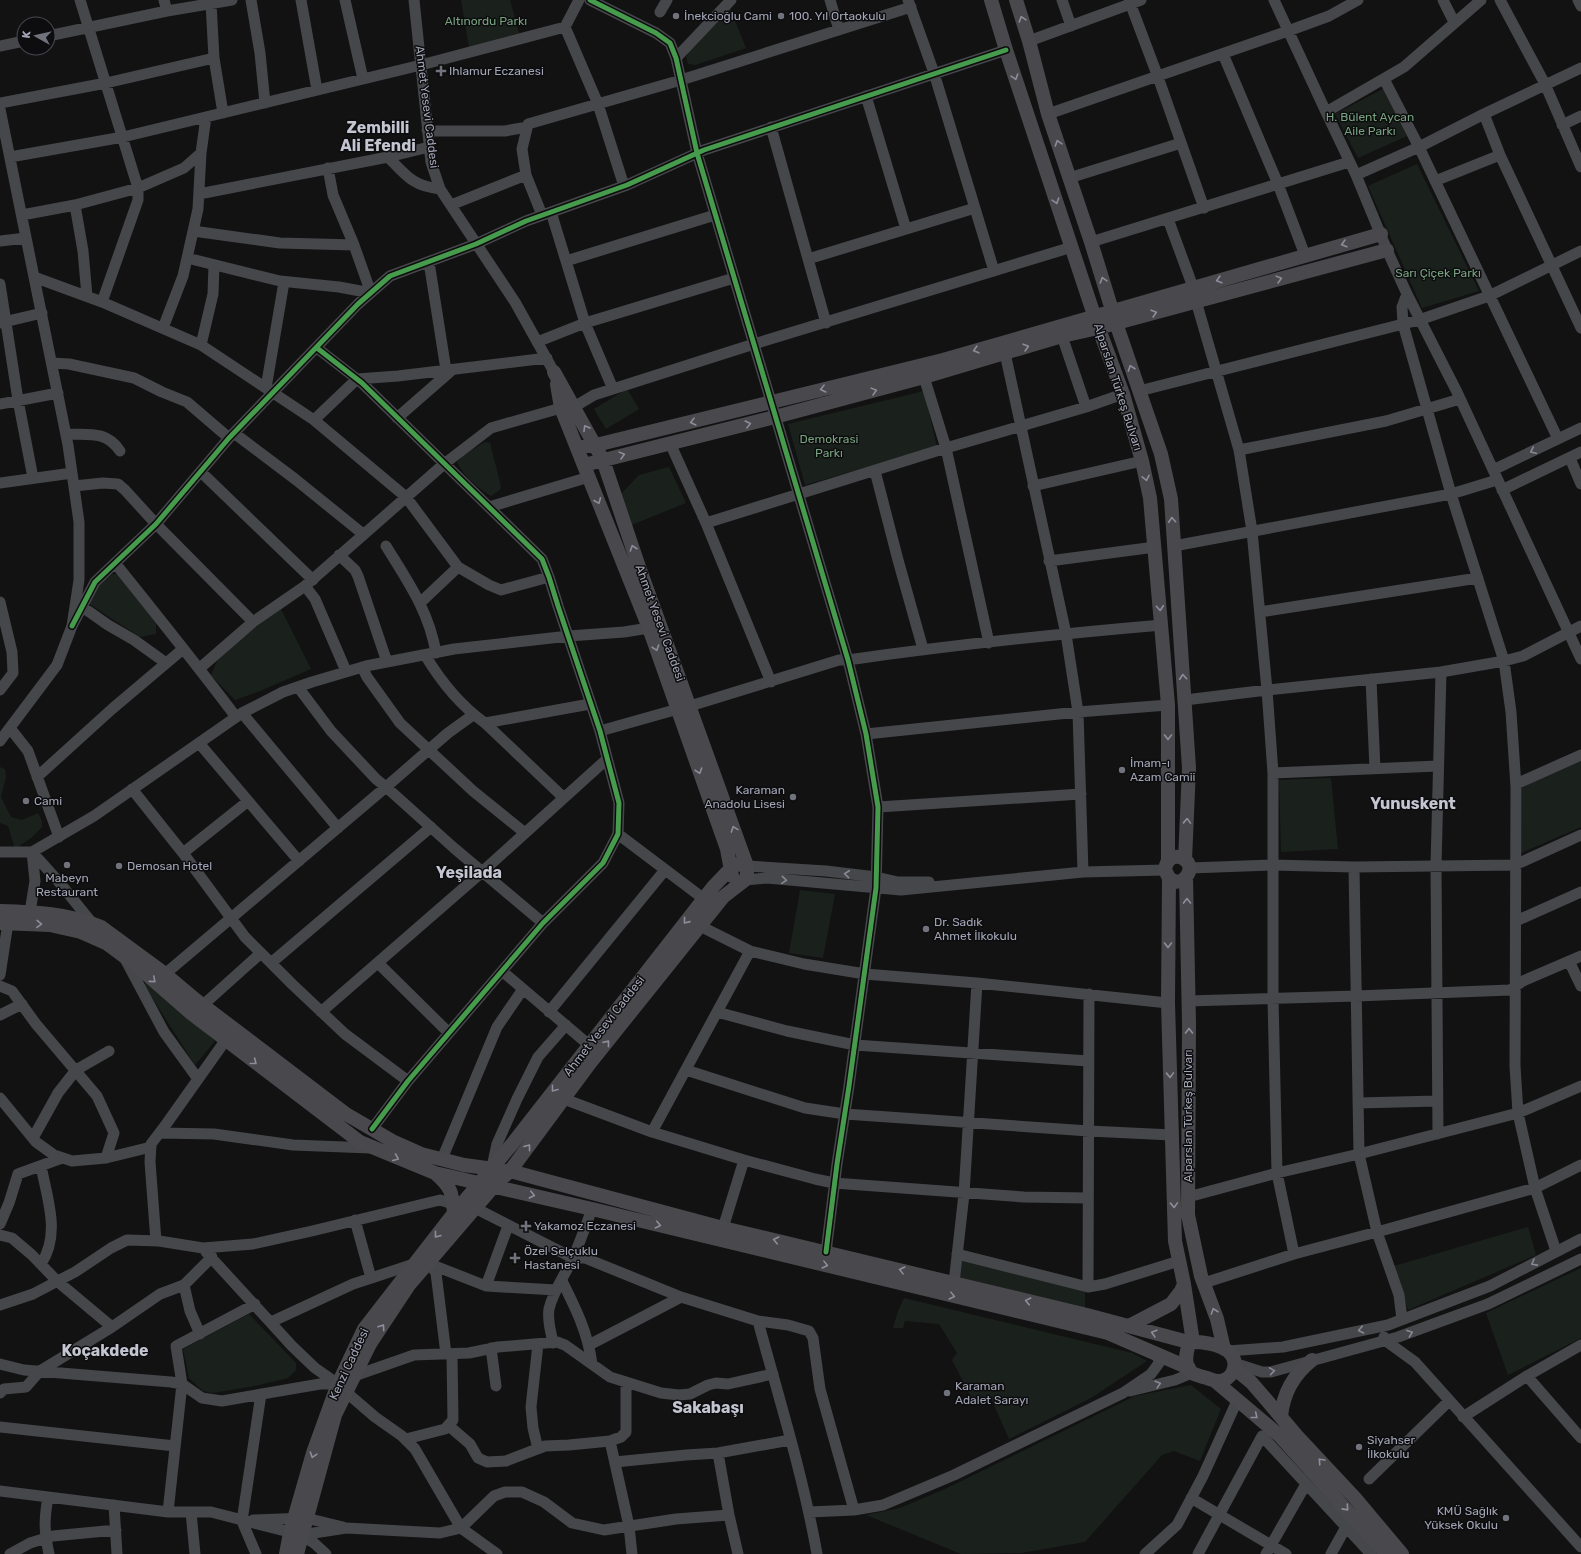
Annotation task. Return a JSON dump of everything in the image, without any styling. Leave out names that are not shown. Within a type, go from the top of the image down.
[{"type":"main road","name":"Alparslan Türkeş Bulvarı","points":[[991,0],[1006,50],[1096,322],[1123,394],[1142,461],[1150,498],[1168,705],[1168,1002],[1175,1241],[1184,1284],[1193,1343]]},
{"type":"main road","name":"Alparslan Türkeş Bulvarı","points":[[1016,0],[1029,41],[1048,114],[1091,242],[1114,317],[1161,454],[1171,499],[1189,768],[1187,869],[1188,1215],[1204,1283],[1230,1358]]},
{"type":"main road","points":[[1194,294],[1305,255],[1381,234]]},
{"type":"main road","points":[[576,447],[596,445],[943,360],[1096,322],[1194,294],[1387,250]]},
{"type":"main road","points":[[587,471],[604,460],[775,417],[924,377],[1062,336],[1096,322]]},
{"type":"main road","name":"Ahmet Yesevi Caddesi","points":[[494,1186],[510,1171],[590,1063],[723,897],[746,873],[684,707],[649,628],[587,471],[576,447],[568,407],[554,372]]},
{"type":"main road","name":"Ahmet Yesevi Caddesi","points":[[479,1182],[491,1169],[704,899],[730,870],[727,849],[684,707],[604,460],[596,445],[568,407]]},
{"type":"main road","points":[[1178,857],[1187,869],[1180,882],[1176,882],[1167,870],[1171,858],[1178,857]]},
{"type":"main road","points":[[730,870],[737,864],[746,873]]},
{"type":"main road","points":[[0,911],[56,914],[92,923],[108,931],[165,974],[203,1006],[346,1114],[394,1142],[421,1154],[464,1166],[510,1171],[723,1228],[954,1283],[1193,1343],[1213,1344],[1230,1358],[1281,1417],[1355,1498],[1402,1554]]},
{"type":"main road","points":[[4,923],[50,925],[81,932],[106,943],[192,1014],[360,1142],[435,1173],[479,1182],[1108,1333],[1157,1353],[1215,1381],[1280,1436],[1386,1554]]},
{"type":"main road","points":[[435,1173],[446,1182],[450,1190],[449,1206]]},
{"type":"main road","name":"Kenzi Caddesi","points":[[286,1554],[296,1534],[335,1415],[342,1388],[364,1328],[414,1264],[449,1206],[479,1182]]},
{"type":"main road","name":"Kenzi Caddesi","points":[[342,1388],[354,1376],[370,1344],[409,1285],[494,1186]]},
{"type":"main road","points":[[1129,1326],[1172,1304],[1184,1284]]},
{"type":"main road","points":[[1191,1370],[1187,1364],[1186,1354],[1189,1344],[1193,1343]]},
{"type":"main road","points":[[1215,1381],[1224,1380],[1228,1377],[1230,1358]]},
{"type":"main road","points":[[1281,1417],[1284,1400],[1289,1386],[1303,1368],[1312,1360]]},
{"type":"main road","name":"Kenzi Caddesi","points":[[296,1534],[297,1554]]},
{"type":"street","points":[[80,0],[90,27],[138,188],[138,200],[102,302]]},
{"type":"street","points":[[164,0],[167,11]]},
{"type":"street","points":[[56,34],[167,11],[232,0]]},
{"type":"street","points":[[251,0],[260,53],[264,103]]},
{"type":"street","points":[[301,0],[317,90]]},
{"type":"street","points":[[345,0],[363,79]]},
{"type":"street","name":"Ahmet Yesevi Caddesi","points":[[414,0],[431,162],[440,189],[515,302],[554,372]]},
{"type":"street","points":[[10,157],[122,137],[421,65],[565,26],[579,0]]},
{"type":"street","points":[[590,0],[656,33],[670,43],[676,58],[697,153],[848,660],[866,734],[878,807],[876,888],[855,1045],[834,1182],[826,1252]]},
{"type":"street","points":[[660,12],[667,0]]},
{"type":"street","points":[[676,58],[729,0]]},
{"type":"street","points":[[830,0],[839,30]]},
{"type":"street","points":[[1062,0],[1071,26]]},
{"type":"street","points":[[1274,0],[1356,175],[1387,250],[1419,320],[1460,399],[1581,659]]},
{"type":"street","points":[[1048,114],[1158,77],[1329,16],[1358,0]]},
{"type":"street","points":[[1443,0],[1454,22]]},
{"type":"street","points":[[1326,112],[1404,67],[1481,0]]},
{"type":"street","points":[[1500,0],[1545,84],[1581,167]]},
{"type":"street","points":[[1578,0],[1581,6]]},
{"type":"street","points":[[1029,41],[1134,1],[1158,77],[1204,208]]},
{"type":"street","points":[[211,3],[214,58],[223,113]]},
{"type":"street","points":[[613,389],[585,323],[566,261],[547,213],[526,175],[522,149],[528,124],[681,80],[839,30],[910,4],[934,73],[994,271]]},
{"type":"street","points":[[565,26],[598,104],[624,186]]},
{"type":"street","points":[[0,46],[16,43]]},
{"type":"street","points":[[0,741],[57,665],[81,606],[95,582],[156,524],[269,391],[317,348],[358,304],[390,276],[476,244],[526,221],[624,186],[697,153],[771,127],[1006,50]]},
{"type":"street","points":[[1223,54],[1278,184],[1305,255]]},
{"type":"street","points":[[0,103],[106,83],[214,58]]},
{"type":"street","points":[[1356,175],[1419,148],[1484,114],[1581,68]]},
{"type":"street","points":[[1384,79],[1435,181],[1558,439]]},
{"type":"street","points":[[866,96],[906,229]]},
{"type":"street","points":[[0,108],[2,125],[10,157],[58,393],[74,486],[79,522],[80,580],[72,626]]},
{"type":"street","points":[[1484,114],[1500,154],[1581,328]]},
{"type":"street","points":[[1562,125],[1581,116]]},
{"type":"street","points":[[163,328],[183,276],[198,209],[201,153],[206,117]]},
{"type":"street","points":[[427,130],[505,131],[527,127]]},
{"type":"street","points":[[771,127],[826,323]]},
{"type":"street","points":[[1069,178],[1181,143]]},
{"type":"street","points":[[199,194],[388,157],[429,147]]},
{"type":"street","points":[[22,216],[76,205],[138,188],[184,168],[201,153]]},
{"type":"street","points":[[1435,181],[1500,154]]},
{"type":"street","points":[[388,157],[417,184],[427,188],[440,189]]},
{"type":"street","points":[[1091,242],[1349,162]]},
{"type":"street","points":[[328,168],[333,195],[354,245],[370,293]]},
{"type":"street","points":[[451,205],[526,175]]},
{"type":"street","points":[[76,205],[83,251],[87,296]]},
{"type":"street","points":[[808,259],[975,208]]},
{"type":"street","points":[[566,261],[715,215]]},
{"type":"street","points":[[1168,219],[1194,294],[1239,450],[1252,531],[1273,773],[1273,998],[1277,1173],[1294,1254]]},
{"type":"street","points":[[193,231],[280,243],[354,245]]},
{"type":"street","points":[[0,242],[26,238]]},
{"type":"street","points":[[200,668],[253,622],[309,583],[444,464],[491,428],[568,407],[594,394],[1072,247]]},
{"type":"street","points":[[1139,391],[1419,320],[1489,296],[1581,251]]},
{"type":"street","points":[[187,258],[214,266],[284,282],[370,293]]},
{"type":"street","points":[[429,262],[449,370]]},
{"type":"street","points":[[201,345],[213,294],[214,266]]},
{"type":"street","points":[[34,277],[102,302],[201,345],[314,420],[406,497],[458,567],[489,585],[501,590],[549,577]]},
{"type":"street","points":[[537,342],[585,323],[734,278]]},
{"type":"street","points":[[269,391],[284,282]]},
{"type":"street","points":[[0,284],[3,322],[33,478]]},
{"type":"street","points":[[1407,294],[1402,307],[1403,324],[1451,494],[1504,661],[1511,712],[1516,784],[1516,1066],[1518,1113],[1535,1188],[1556,1251]]},
{"type":"street","points":[[3,322],[42,313]]},
{"type":"street","points":[[1062,336],[1086,407]]},
{"type":"street","points":[[317,348],[357,379],[542,559],[600,731],[619,803],[618,834],[603,863],[543,924],[502,971],[408,1081],[372,1129]]},
{"type":"street","points":[[1005,353],[1066,634],[1078,712],[1083,872]]},
{"type":"street","points":[[314,420],[357,379],[547,358]]},
{"type":"street","points":[[52,363],[69,364],[134,378],[162,392],[187,402],[295,479],[363,534]]},
{"type":"street","points":[[397,418],[449,370]]},
{"type":"street","points":[[924,377],[946,448],[989,643]]},
{"type":"street","points":[[0,404],[58,393]]},
{"type":"street","points":[[706,522],[946,448],[1086,407],[1123,394]]},
{"type":"street","points":[[1239,450],[1386,421],[1460,399]]},
{"type":"street","points":[[1492,470],[1581,428]]},
{"type":"street","points":[[66,434],[105,436],[116,444],[120,451]]},
{"type":"street","points":[[670,443],[706,522],[770,682]]},
{"type":"street","points":[[1174,546],[1499,485],[1570,458],[1581,452]]},
{"type":"street","points":[[1570,458],[1581,484]]},
{"type":"street","points":[[1033,486],[1142,461]]},
{"type":"street","points":[[489,507],[587,471]]},
{"type":"street","points":[[875,471],[923,649]]},
{"type":"street","points":[[201,472],[309,583],[346,671]]},
{"type":"street","points":[[0,483],[72,473]]},
{"type":"street","points":[[74,486],[103,483],[118,484],[253,622]]},
{"type":"street","points":[[386,546],[421,602],[433,634],[431,654],[436,672],[473,715],[485,723],[564,798]]},
{"type":"street","points":[[1049,561],[1155,546]]},
{"type":"street","points":[[339,555],[355,570],[358,576],[387,662]]},
{"type":"street","points":[[115,563],[183,649],[338,828]]},
{"type":"street","points":[[421,602],[458,567]]},
{"type":"street","points":[[1260,612],[1478,578]]},
{"type":"street","points":[[0,602],[12,652],[13,673],[0,690]]},
{"type":"street","points":[[81,606],[108,625],[134,640],[166,663]]},
{"type":"street","points":[[600,731],[770,682],[839,660],[923,649],[1066,634],[1162,626]]},
{"type":"street","points":[[1185,700],[1441,672],[1504,661],[1523,656],[1581,626]]},
{"type":"street","points":[[0,852],[32,852],[59,837],[94,816],[239,715],[283,692],[346,671],[431,654],[569,636],[624,632],[649,628]]},
{"type":"street","points":[[0,639],[7,630]]},
{"type":"street","points":[[37,777],[183,649]]},
{"type":"street","points":[[362,667],[367,677],[400,723],[473,791],[525,833]]},
{"type":"street","points":[[1438,1134],[1436,866],[1441,672]]},
{"type":"street","points":[[1371,679],[1375,769]]},
{"type":"street","points":[[298,687],[331,731],[376,779],[543,924]]},
{"type":"street","points":[[485,723],[590,704]]},
{"type":"street","points":[[866,734],[1078,712],[1168,705]]},
{"type":"street","points":[[165,974],[386,787],[448,732],[473,715]]},
{"type":"street","points":[[10,728],[28,751],[59,837]]},
{"type":"street","points":[[199,742],[247,802],[299,861]]},
{"type":"street","points":[[1516,784],[1581,755]]},
{"type":"street","points":[[321,1012],[482,872],[607,760]]},
{"type":"street","points":[[1273,773],[1438,766]]},
{"type":"street","points":[[132,789],[183,853],[245,937],[345,1034],[408,1081]]},
{"type":"street","points":[[878,807],[1081,794]]},
{"type":"street","points":[[183,853],[247,802]]},
{"type":"street","points":[[271,963],[431,826]]},
{"type":"street","points":[[618,834],[704,899]]},
{"type":"street","points":[[1187,869],[1272,865],[1354,867],[1515,865],[1581,835]]},
{"type":"street","points":[[30,912],[35,881],[32,852]]},
{"type":"street","points":[[32,852],[59,882],[92,923]]},
{"type":"street","points":[[1354,867],[1359,1154],[1377,1232],[1399,1295],[1402,1319]]},
{"type":"street","points":[[549,1012],[665,870]]},
{"type":"street","points":[[746,873],[767,878],[901,890],[997,882],[1083,872],[1167,870]]},
{"type":"street","points":[[746,873],[876,877],[898,882],[997,882]]},
{"type":"street","points":[[1516,922],[1581,892]]},
{"type":"street","points":[[0,975],[4,923]]},
{"type":"street","points":[[700,926],[750,951],[804,964],[864,974],[977,982],[1168,1002]]},
{"type":"street","points":[[652,1132],[750,951]]},
{"type":"street","points":[[203,1006],[261,952]]},
{"type":"street","points":[[1188,1001],[1510,990],[1523,981],[1581,956]]},
{"type":"street","points":[[124,957],[164,1032],[198,1079]]},
{"type":"street","points":[[1569,961],[1581,986]]},
{"type":"street","points":[[378,963],[449,1033]]},
{"type":"street","points":[[502,971],[589,1045]]},
{"type":"street","points":[[954,1283],[956,1254],[964,1194],[977,982]]},
{"type":"street","points":[[0,986],[12,992],[36,1024],[97,1096],[114,1133],[106,1158]]},
{"type":"street","points":[[442,1159],[497,1027],[522,989]]},
{"type":"street","points":[[1088,994],[1088,1287]]},
{"type":"street","points":[[0,1015],[22,1004]]},
{"type":"street","points":[[717,1012],[787,1031],[855,1045],[973,1054],[1088,1060]]},
{"type":"street","points":[[491,1169],[497,1144],[538,1057],[566,1025]]},
{"type":"street","points":[[156,1241],[150,1162],[151,1144],[226,1040],[233,1028]]},
{"type":"street","points":[[33,1138],[58,1093],[76,1070],[109,1051]]},
{"type":"street","points":[[686,1070],[805,1108],[845,1114],[1089,1131],[1172,1135]]},
{"type":"street","points":[[1188,1197],[1277,1173],[1359,1154],[1518,1113],[1581,1086]]},
{"type":"street","points":[[0,1098],[36,1142],[54,1156],[72,1161],[106,1158],[151,1147]]},
{"type":"street","points":[[564,1098],[652,1132],[744,1160],[815,1179],[964,1194],[1088,1198]]},
{"type":"street","points":[[1358,1103],[1438,1101]]},
{"type":"street","points":[[160,1133],[214,1134],[293,1145],[372,1148]]},
{"type":"street","points":[[0,1224],[9,1203],[18,1174],[62,1158]]},
{"type":"street","points":[[723,1228],[744,1160]]},
{"type":"street","points":[[1204,1283],[1294,1254],[1535,1188],[1581,1165]]},
{"type":"street","points":[[41,1166],[52,1229],[48,1251],[41,1264]]},
{"type":"street","points":[[0,1305],[33,1294],[75,1272],[111,1248],[128,1240],[156,1241],[203,1248],[253,1244],[355,1220],[449,1206]]},
{"type":"street","points":[[475,1208],[573,1258],[585,1258],[681,1297],[758,1321],[788,1325],[809,1331],[813,1338],[820,1389],[854,1510]]},
{"type":"street","points":[[553,1343],[548,1322],[549,1310],[553,1295],[573,1258],[592,1209]]},
{"type":"street","points":[[355,1220],[371,1278]]},
{"type":"street","points":[[486,1286],[508,1226]]},
{"type":"street","points":[[0,1235],[12,1238],[41,1264],[57,1281],[112,1327]]},
{"type":"street","points":[[1230,1358],[1283,1348],[1381,1326],[1402,1319],[1490,1286],[1581,1239]]},
{"type":"street","points":[[203,1248],[292,1346],[315,1368],[342,1388],[415,1449],[461,1528],[497,1554]]},
{"type":"street","points":[[956,1254],[1088,1287],[1105,1284],[1179,1261]]},
{"type":"street","points":[[0,1393],[4,1389],[26,1387],[40,1371],[112,1327],[160,1294],[184,1285],[212,1257]]},
{"type":"street","points":[[1230,1358],[1262,1372],[1271,1372],[1386,1341],[1488,1304],[1581,1260]]},
{"type":"street","points":[[271,1322],[353,1284],[414,1264]]},
{"type":"street","points":[[406,1440],[445,1429],[453,1420],[454,1415],[449,1354],[436,1273],[430,1264],[486,1286],[559,1285]]},
{"type":"street","points":[[184,1285],[190,1311],[200,1334]]},
{"type":"street","points":[[559,1285],[582,1322],[590,1345],[592,1364]]},
{"type":"street","points":[[590,1345],[681,1297]]},
{"type":"street","points":[[168,1512],[182,1384],[176,1346],[255,1304]]},
{"type":"street","points":[[758,1321],[809,1512],[817,1554]]},
{"type":"street","points":[[1381,1326],[1386,1341],[1415,1362],[1581,1547]]},
{"type":"street","points":[[354,1376],[414,1355],[468,1353],[491,1348],[553,1343],[566,1345],[610,1376],[661,1393],[679,1396],[690,1394],[712,1384],[728,1384],[773,1374]]},
{"type":"street","points":[[538,1344],[531,1407],[533,1428],[538,1449]]},
{"type":"street","points":[[1463,1417],[1527,1376],[1581,1345]]},
{"type":"street","points":[[491,1348],[496,1386]]},
{"type":"street","points":[[809,1512],[854,1510],[883,1505],[961,1472],[1123,1393],[1151,1374],[1157,1368],[1159,1364],[1157,1353]]},
{"type":"street","points":[[0,1364],[24,1370],[182,1384],[202,1398],[222,1401],[320,1384],[342,1388]]},
{"type":"street","points":[[1123,1393],[1174,1380],[1191,1370]]},
{"type":"street","points":[[1527,1376],[1580,1436]]},
{"type":"street","points":[[449,1426],[470,1444],[478,1458],[487,1462],[506,1461],[545,1446],[569,1446],[610,1441],[621,1437],[626,1432],[626,1382]]},
{"type":"street","points":[[256,1554],[242,1520],[261,1394]]},
{"type":"street","points":[[1144,1554],[1177,1525],[1237,1401]]},
{"type":"street","points":[[1369,1479],[1449,1401]]},
{"type":"street","points":[[0,1427],[175,1446]]},
{"type":"street","points":[[1198,1554],[1262,1436],[1371,1554]]},
{"type":"street","points":[[615,1462],[718,1453],[790,1440]]},
{"type":"street","points":[[610,1441],[629,1526],[632,1554]]},
{"type":"street","points":[[718,1453],[729,1515],[738,1554]]},
{"type":"street","points":[[1268,1550],[1306,1484]]},
{"type":"street","points":[[0,1491],[168,1512],[211,1512],[296,1534],[326,1554]]},
{"type":"street","points":[[242,1520],[300,1518],[346,1528],[440,1533],[461,1528],[494,1496],[505,1492],[522,1492],[544,1502],[572,1523],[604,1530],[676,1519],[729,1515]]},
{"type":"street","points":[[48,1497],[44,1520],[45,1538],[49,1554]]},
{"type":"street","points":[[1191,1498],[1219,1515],[1268,1550],[1286,1554]]},
{"type":"street","points":[[114,1505],[117,1554]]},
{"type":"street","points":[[191,1512],[195,1554]]},
{"type":"street","points":[[1331,1554],[1346,1527]]},
{"type":"street","points":[[296,1534],[346,1528]]},
{"type":"street","points":[[10,1554],[30,1543],[52,1536],[116,1530]]},
{"type":"green space","name":"Altınordu Parkı","points":[[461,0],[510,0],[519,33],[469,47]]},
{"type":"green space","points":[[729,6],[746,48],[695,65],[688,64],[686,57],[691,48]]},
{"type":"green space","name":"H. Bülent Aycan Aile Parkı","points":[[1383,89],[1407,136],[1358,158],[1335,114]]},
{"type":"green space","name":"Sarı Çiçek Parkı","points":[[1417,164],[1479,291],[1422,308],[1368,186]]},
{"type":"green space","points":[[627,389],[639,409],[606,429],[594,409]]},
{"type":"green space","name":"Demokrasi Parkı","points":[[924,391],[937,447],[805,485],[788,424]]},
{"type":"green space","points":[[485,442],[490,443],[501,486],[500,490],[491,496],[482,490],[463,472],[457,462],[465,454]]},
{"type":"green space","points":[[669,467],[686,503],[629,526],[620,495],[639,475]]},
{"type":"green space","points":[[113,574],[118,574],[156,623],[156,634],[140,637],[88,603],[101,582]]},
{"type":"green space","points":[[281,609],[311,669],[235,700],[211,675],[218,659],[247,634]]},
{"type":"green space","points":[[1581,761],[1581,827],[1521,853],[1522,787]]},
{"type":"green space","points":[[0,767],[5,769],[6,777],[1,797],[11,817],[22,820],[38,813],[42,821],[42,827],[31,838],[15,849],[8,826],[0,823]]},
{"type":"green space","points":[[1331,778],[1338,849],[1281,852],[1279,780]]},
{"type":"green space","points":[[800,890],[835,894],[823,958],[789,953]]},
{"type":"green space","points":[[147,981],[215,1041],[195,1065],[144,985]]},
{"type":"green space","points":[[1528,1227],[1536,1255],[1408,1310],[1394,1266]]},
{"type":"green space","points":[[960,1257],[1085,1290],[1085,1308],[959,1277]]},
{"type":"green space","points":[[1581,1268],[1581,1338],[1508,1375],[1486,1313]]},
{"type":"green space","points":[[904,1298],[1132,1353],[1147,1361],[1091,1398],[1009,1439],[991,1398],[973,1401],[952,1360],[957,1353],[939,1324],[905,1321],[903,1328],[893,1328]]},
{"type":"green space","points":[[249,1314],[296,1363],[296,1370],[288,1378],[255,1386],[213,1393],[203,1391],[189,1378],[183,1349]]},
{"type":"green space","points":[[1191,1385],[1221,1409],[1200,1461],[1174,1451],[1162,1455],[1085,1542],[1021,1553],[961,1554],[866,1515],[900,1508],[945,1489],[1135,1396]]},
{"type":"cycle path","points":[[590,0],[656,33],[670,43],[676,58],[697,153],[848,660],[866,734],[878,807],[876,888],[826,1252]]},
{"type":"cycle path","points":[[72,626],[95,582],[156,524],[229,438],[358,304],[390,276],[476,244],[526,221],[627,185],[704,150],[1006,50]]},
{"type":"cycle path","points":[[317,348],[362,383],[542,559],[600,731],[619,803],[618,834],[603,863],[543,923],[408,1081],[372,1129]]},
{"type":"place","name":"İnekcioğlu Cami","points":[[676,16]]},
{"type":"place","name":"100. Yıl Ortaokulu","points":[[781,16]]},
{"type":"place","name":"Ihlamur Eczanesi","points":[[441,71]]},
{"type":"place","name":"İmam-ı Azam Camii","points":[[1122,770]]},
{"type":"place","name":"Karaman Anadolu Lisesi","points":[[793,797]]},
{"type":"place","name":"Cami","points":[[26,801]]},
{"type":"place","name":"Mabeyn Restaurant","points":[[67,865]]},
{"type":"place","name":"Demosan Hotel","points":[[119,866]]},
{"type":"place","name":"Dr. Sadık Ahmet İlkokulu","points":[[926,929]]},
{"type":"place","name":"Yakamoz Eczanesi","points":[[526,1226]]},
{"type":"place","name":"Özel Selçuklu Hastanesi","points":[[515,1258]]},
{"type":"place","name":"Karaman Adalet Sarayı","points":[[947,1393]]},
{"type":"place","name":"Siyahser İlkokulu","points":[[1359,1447]]},
{"type":"place","name":"KMÜ Sağlık Yüksek Okulu","points":[[1506,1518]]},
{"type":"district","name":"Zembilli Ali Efendi","points":[[378,136]]},
{"type":"district","name":"Yunuskent","points":[[1413,803]]},
{"type":"district","name":"Yeşilada","points":[[469,872]]},
{"type":"district","name":"Koçakdede","points":[[105,1350]]},
{"type":"district","name":"Sakabaşı","points":[[708,1407]]}]
